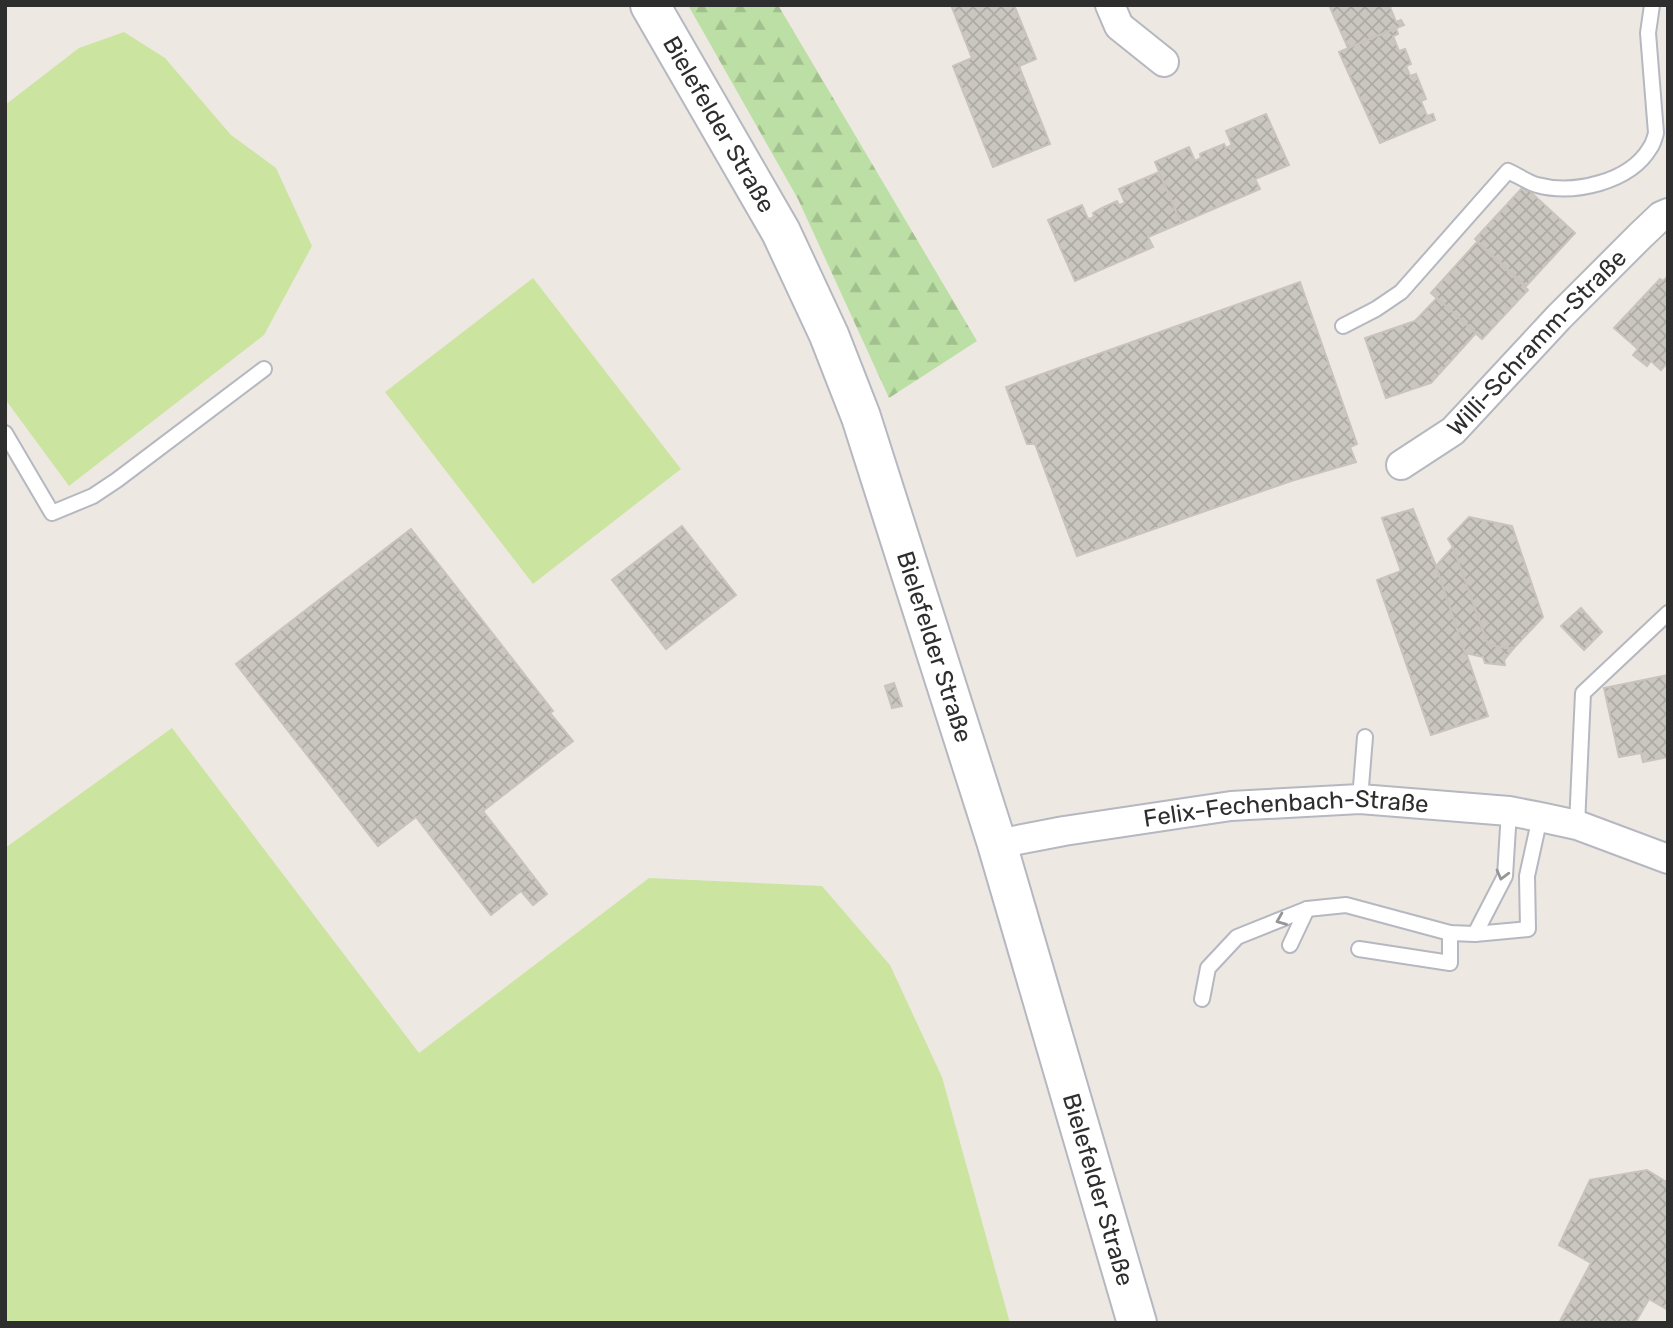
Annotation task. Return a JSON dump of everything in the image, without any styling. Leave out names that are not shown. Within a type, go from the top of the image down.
[{"type":"main road","name":"Bielefelder Straße","points":[[650,5],[781,232],[829,335],[869,441],[997,844],[1137,1323]]},
{"type":"street","points":[[1110,5],[1119,26],[1164,62]]},
{"type":"street","name":"Willi-Schramm-Straße","points":[[1401,465],[1452,431],[1559,317],[1640,236],[1661,216],[1668,213]]},
{"type":"street","name":"Felix-Fechenbach-Straße","points":[[997,844],[1063,831],[1231,807],[1360,799],[1508,811],[1539,817],[1577,825],[1668,859]]},
{"type":"lane","points":[[1343,326],[1401,292],[1508,171],[1537,185],[1570,189],[1615,176],[1629,170],[1640,159],[1650,148],[1656,133],[1648,33],[1652,5]]},
{"type":"lane","points":[[5,433],[52,513],[93,496],[117,480],[264,369]]},
{"type":"lane","points":[[1577,825],[1583,693],[1668,613]]},
{"type":"lane","points":[[1360,799],[1365,737]]},
{"type":"lane","points":[[1475,934],[1505,876],[1508,811]]},
{"type":"lane","points":[[1202,999],[1209,968],[1237,937],[1307,909],[1346,905],[1450,933],[1475,934],[1528,929],[1527,876],[1539,817]]},
{"type":"lane","points":[[1290,945],[1307,909]]},
{"type":"lane","points":[[1359,949],[1450,963],[1450,933]]},
{"type":"green space","points":[[688,5],[778,5],[977,341],[889,398],[798,199]]},
{"type":"green space","points":[[124,32],[165,58],[231,135],[276,168],[312,246],[264,335],[69,486],[5,399],[5,105],[79,48]]},
{"type":"green space","points":[[533,278],[681,469],[533,584],[385,392]]},
{"type":"green space","points":[[172,728],[419,1053],[649,878],[822,886],[890,965],[942,1077],[1010,1323],[5,1323],[5,848]]},
{"type":"building","points":[[951,5],[1014,5],[1036,59],[1019,66],[1050,144],[993,167],[953,66],[972,58]]},
{"type":"building","points":[[1329,5],[1394,5],[1390,7],[1396,22],[1401,20],[1404,25],[1348,48]]},
{"type":"building","points":[[1396,28],[1398,34],[1393,36],[1399,51],[1405,49],[1411,64],[1406,66],[1410,76],[1416,74],[1426,99],[1421,101],[1427,116],[1433,114],[1435,120],[1380,143],[1339,52]]},
{"type":"building","points":[[1266,114],[1289,165],[1255,179],[1260,189],[1181,223],[1155,162],[1189,147],[1195,161],[1201,158],[1202,153],[1224,144],[1226,148],[1232,145],[1226,131]]},
{"type":"building","points":[[1159,172],[1181,223],[1148,237],[1153,247],[1075,281],[1048,220],[1082,205],[1088,219],[1092,218],[1093,213],[1117,201],[1119,205],[1125,203],[1119,189]]},
{"type":"building","points":[[1524,186],[1575,233],[1526,286],[1475,239]]},
{"type":"building","points":[[1477,242],[1528,290],[1482,339],[1431,293]]},
{"type":"building","points":[[1668,276],[1668,362],[1661,370],[1651,361],[1647,366],[1633,355],[1638,349],[1614,328],[1660,279],[1663,281]]},
{"type":"building","points":[[1300,282],[1357,444],[1350,447],[1356,462],[1291,481],[1077,556],[1035,444],[1027,444],[1006,387]]},
{"type":"building","points":[[1437,298],[1476,333],[1431,383],[1386,398],[1365,338],[1415,321]]},
{"type":"building","points":[[1413,509],[1436,566],[1488,716],[1431,735],[1377,580],[1401,571],[1382,518]]},
{"type":"building","points":[[1469,517],[1512,526],[1543,617],[1513,649],[1488,645],[1448,539]]},
{"type":"building","points":[[682,526],[736,595],[666,649],[612,580]]},
{"type":"building","points":[[411,529],[553,711],[550,713],[573,741],[483,811],[547,894],[533,905],[521,891],[491,915],[416,817],[378,846],[236,664]]},
{"type":"building","points":[[1453,547],[1488,645],[1513,649],[1504,660],[1505,665],[1485,663],[1483,657],[1465,653],[1436,566]]},
{"type":"building","points":[[1581,608],[1602,632],[1584,650],[1561,626]]},
{"type":"building","points":[[1668,675],[1668,757],[1643,762],[1641,753],[1619,757],[1604,688]]},
{"type":"building","points":[[894,683],[902,706],[892,708],[885,686]]},
{"type":"building","points":[[1647,1170],[1668,1183],[1668,1310],[1649,1299],[1635,1323],[1559,1323],[1591,1263],[1559,1245],[1590,1180]]}]
